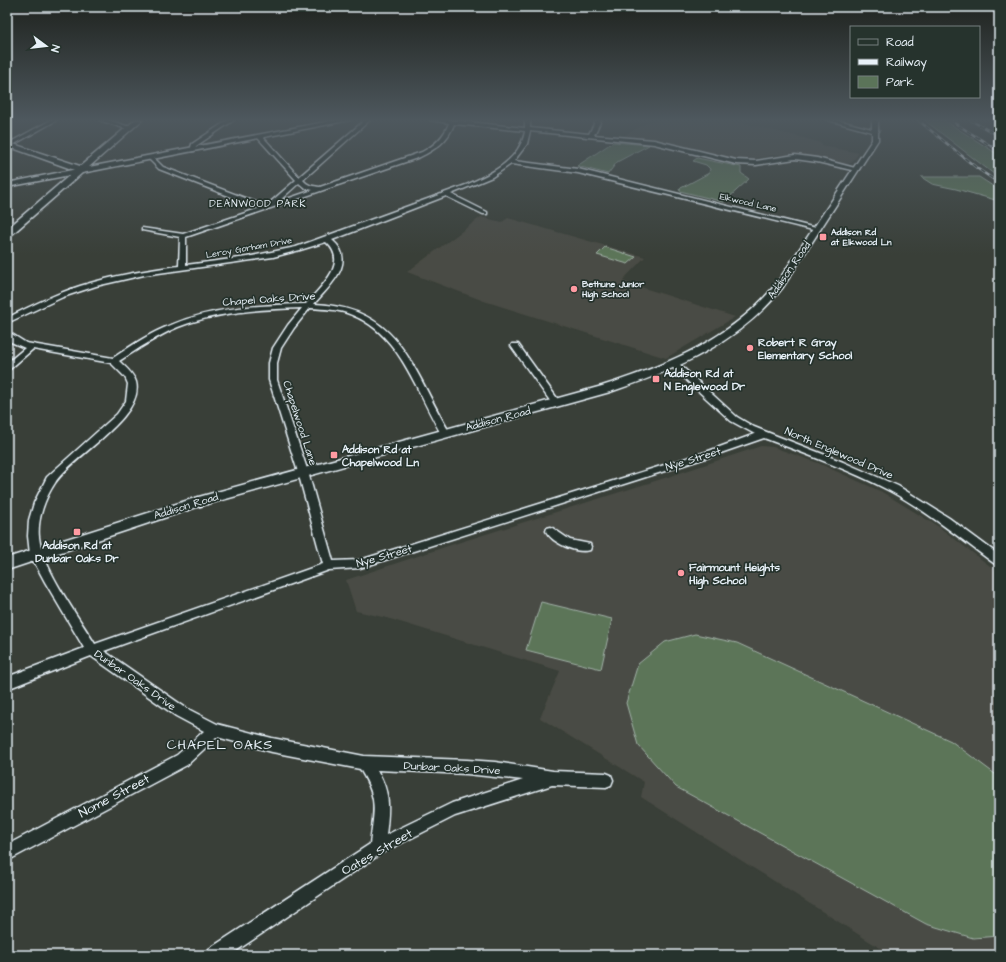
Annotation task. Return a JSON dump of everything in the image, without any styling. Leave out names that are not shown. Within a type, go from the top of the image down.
[{"type":"main road","points":[[7,234],[89,165]]},
{"type":"main road","points":[[7,184],[112,165]]},
{"type":"street","points":[[68,165],[83,170]]},
{"type":"street","points":[[159,165],[162,168],[267,208]]},
{"type":"street","points":[[287,165],[307,187],[323,189]]},
{"type":"street","points":[[267,208],[316,165]]},
{"type":"street","points":[[144,229],[184,236],[394,165]]},
{"type":"street","name":"Leroy Gorham Drive","points":[[7,321],[56,297],[80,288],[121,278],[291,251],[446,194],[483,179],[506,165]]},
{"type":"street","name":"Elkwood Lane","points":[[532,165],[578,171],[817,229]]},
{"type":"street","points":[[838,165],[856,169]]},
{"type":"street","name":"Addison Road","points":[[7,564],[165,512],[303,472],[623,384],[674,364],[715,342],[756,313],[781,286],[859,165]]},
{"type":"street","points":[[446,194],[485,213]]},
{"type":"street","points":[[183,268],[184,236]]},
{"type":"street","name":"Chapelwood Lane","points":[[327,239],[336,246],[339,251],[338,265],[334,276],[281,340],[274,358],[273,380],[303,472],[329,566]]},
{"type":"street","name":"Chapel Oaks Drive","points":[[114,361],[162,332],[195,319],[229,312],[310,305],[354,312],[368,319],[382,330],[395,346],[445,433]]},
{"type":"street","points":[[7,334],[19,343],[31,347],[114,361]]},
{"type":"street","points":[[515,346],[556,403]]},
{"type":"street","points":[[7,367],[31,347]]},
{"type":"street","name":"Dunbar Oaks Drive","points":[[114,361],[129,376],[132,384],[130,401],[120,416],[61,469],[46,486],[34,520],[33,536],[36,554],[68,613],[92,650],[181,712],[215,730],[272,745],[364,763],[495,769],[552,778],[606,780]]},
{"type":"street","name":"North Englewood Drive","points":[[674,364],[727,414],[742,424],[840,464],[894,489],[945,521],[999,561]]},
{"type":"street","name":"Nye Street","points":[[7,683],[92,650],[329,566],[360,564],[709,454],[764,434]]},
{"type":"street","points":[[551,530],[558,540],[564,543],[586,547]]},
{"type":"street","name":"Nome Street","points":[[7,853],[182,760],[215,730]]},
{"type":"street","points":[[364,763],[377,784],[382,805],[377,848]]},
{"type":"street","name":"Oates Street","points":[[215,955],[377,848],[452,810],[552,778]]},
{"type":"shaded area","points":[[481,217],[502,222],[508,218],[645,257],[622,281],[735,317],[666,358],[484,301],[407,272]]},
{"type":"shaded area","points":[[761,446],[773,447],[818,463],[882,492],[939,527],[999,573],[999,955],[891,955],[641,797],[644,782],[540,718],[560,671],[387,618],[356,611],[346,580]]},
{"type":"green space","points":[[579,165],[615,165],[608,174],[577,166]]},
{"type":"green space","points":[[706,165],[731,165],[741,167],[741,173],[749,179],[724,202],[680,191],[679,189],[709,173],[710,169]]},
{"type":"green space","points":[[982,165],[999,165],[999,178]]},
{"type":"green space","points":[[921,177],[979,177],[999,190],[999,201],[932,184]]},
{"type":"green space","points":[[605,247],[636,257],[628,264],[597,255]]},
{"type":"green space","points":[[541,602],[612,619],[601,669],[526,650]]},
{"type":"green space","points":[[695,634],[737,643],[951,741],[999,777],[999,936],[973,938],[926,924],[676,787],[638,745],[626,703],[638,664],[665,642]]},
{"type":"railway","points":[[973,165],[999,183]]},
{"type":"place","name":"Addison Rd at Elkwood Ln","points":[[823,237]]},
{"type":"place","name":"Bethune Junior High School","points":[[574,289]]},
{"type":"place","name":"Robert R Gray Elementary School","points":[[750,348]]},
{"type":"place","name":"Addison Rd at N Englewood Dr","points":[[656,379]]},
{"type":"place","name":"Addison Rd at Chapelwood Ln","points":[[334,455]]},
{"type":"place","name":"Addison Rd at Dunbar Oaks Dr","points":[[77,532]]},
{"type":"place","name":"Fairmount Heights High School","points":[[681,573]]},
{"type":"district","name":"DEANWOOD PARK","points":[[258,204]]},
{"type":"district","name":"CHAPEL OAKS","points":[[220,745]]}]
